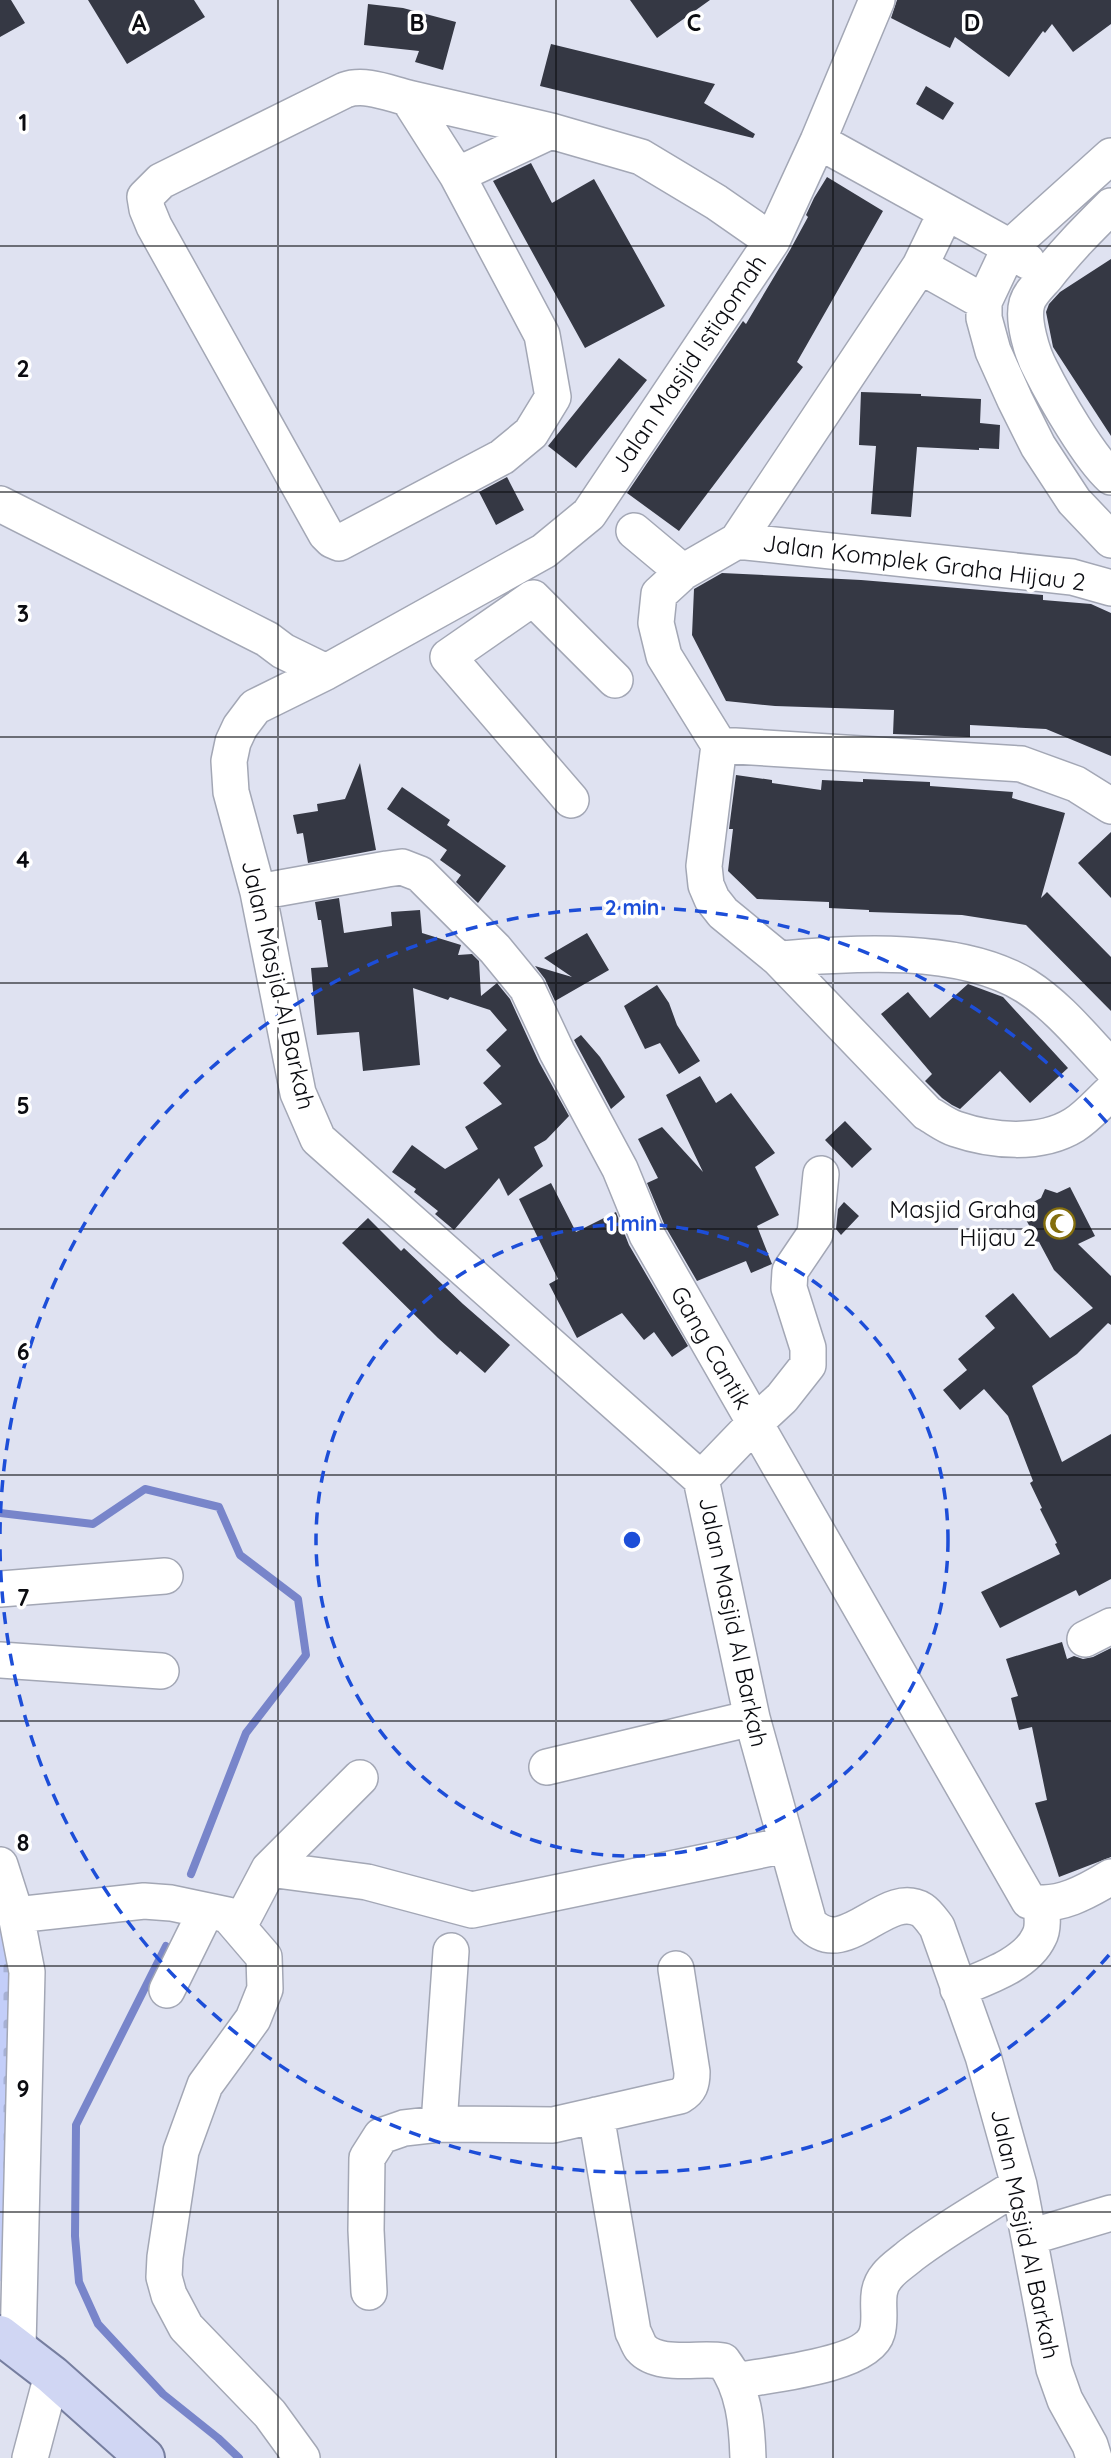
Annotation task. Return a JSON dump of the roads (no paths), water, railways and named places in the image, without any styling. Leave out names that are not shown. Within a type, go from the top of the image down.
[{"type":"main road","points":[[9,2341],[52,2375],[145,2458]]},
{"type":"street","name":"Jalan Masjid Istiqomah","points":[[392,634],[544,551],[589,514],[772,241],[818,141],[877,0]]},
{"type":"street","points":[[408,98],[457,175],[542,335],[553,397],[531,433],[502,457],[340,542],[332,541],[154,226],[145,197],[161,181],[345,90],[353,87],[376,89],[551,131],[641,157],[716,202],[772,241]]},
{"type":"street","points":[[457,175],[551,131]]},
{"type":"street","points":[[818,141],[1010,247],[1046,276]]},
{"type":"street","points":[[1072,577],[1106,536],[1074,501],[1038,446],[993,351],[984,318],[984,302],[1010,247],[1111,156]]},
{"type":"street","points":[[1111,206],[1068,248],[1027,303],[1029,338],[1040,369],[1079,433],[1111,477]]},
{"type":"street","name":"Jalan Komplek Graha Hijau 2","points":[[719,745],[669,664],[658,637],[656,623],[659,594],[683,572],[737,541],[920,266],[946,212]]},
{"type":"street","points":[[920,266],[984,302]]},
{"type":"street","points":[[0,504],[267,639],[283,651],[333,668]]},
{"type":"street","points":[[634,531],[683,572]]},
{"type":"street","name":"Jalan Komplek Graha Hijau 2","points":[[737,541],[1072,577],[1111,588]]},
{"type":"street","points":[[571,800],[448,657],[533,598],[615,680]]},
{"type":"street","points":[[458,599],[486,630]]},
{"type":"street","name":"Jalan Masjid Al Barkah","points":[[392,634],[255,708],[240,727],[229,761],[232,792],[258,892],[298,1093],[318,1139],[701,1479],[752,1718],[809,1923],[817,1932],[839,1936],[890,1910],[913,1907],[923,1910],[937,1927],[983,2056],[1019,2185],[1054,2369],[1065,2400],[1090,2445],[1094,2458]]},
{"type":"street","points":[[283,651],[287,692]]},
{"type":"street","points":[[1111,806],[1076,784],[1021,764],[719,745],[704,866],[706,884],[712,899],[723,913],[779,958],[927,1113],[953,1129],[1002,1139],[1049,1135],[1074,1125],[1111,1092]]},
{"type":"street","name":"Gang Cantik","points":[[258,892],[387,869],[411,869],[420,873],[495,948],[527,988],[557,1052],[620,1169],[647,1235],[1029,1901],[1041,1905]]},
{"type":"street","points":[[779,958],[843,954],[920,956],[1008,976],[1055,1009],[1111,1067]]},
{"type":"street","points":[[701,1479],[754,1423],[782,1398],[808,1365],[808,1348],[789,1288],[790,1271],[815,1234],[821,1174]]},
{"type":"street","points":[[0,1589],[165,1576]]},
{"type":"street","points":[[0,1660],[161,1671]]},
{"type":"street","points":[[547,1767],[752,1718]]},
{"type":"street","points":[[239,1926],[269,1869],[360,1778]]},
{"type":"street","points":[[269,1869],[367,1882],[472,1910],[786,1845]]},
{"type":"street","points":[[0,1865],[16,1915],[27,1972],[9,2341]]},
{"type":"street","points":[[958,1989],[1020,1959],[1040,1937],[1041,1905],[1092,1888],[1111,1877]]},
{"type":"street","points":[[16,1915],[144,1901],[172,1903],[228,1915],[264,1957],[265,1989],[253,2019],[205,2085],[181,2151],[164,2277],[169,2295],[186,2327],[270,2414],[302,2458]]},
{"type":"street","points":[[167,1990],[206,1911]]},
{"type":"street","points":[[439,2124],[451,1951]]},
{"type":"street","points":[[369,2292],[366,2230],[369,2152],[381,2136],[404,2128],[439,2124],[553,2125],[673,2100],[687,2092],[692,2072],[676,1969]]},
{"type":"street","points":[[596,2115],[633,2332],[642,2348],[654,2357],[677,2360],[708,2358],[723,2361],[733,2376],[745,2420],[748,2458]]},
{"type":"street","points":[[733,2376],[820,2366],[848,2358],[866,2349],[877,2333],[879,2289],[886,2276],[928,2243],[1019,2185]]},
{"type":"street","points":[[1030,2237],[1111,2213]]},
{"type":"street","points":[[30,2458],[52,2375]]},
{"type":"waterway","points":[[0,1513],[93,1524],[145,1489],[219,1507],[240,1555],[298,1599],[306,1655],[246,1733],[191,1874]]},
{"type":"waterway","points":[[166,1946],[76,2125],[75,2236],[79,2282],[98,2324],[163,2394],[239,2458]]},
{"type":"place","name":"Masjid Graha Hijau 2","points":[[1059,1224]]}]
